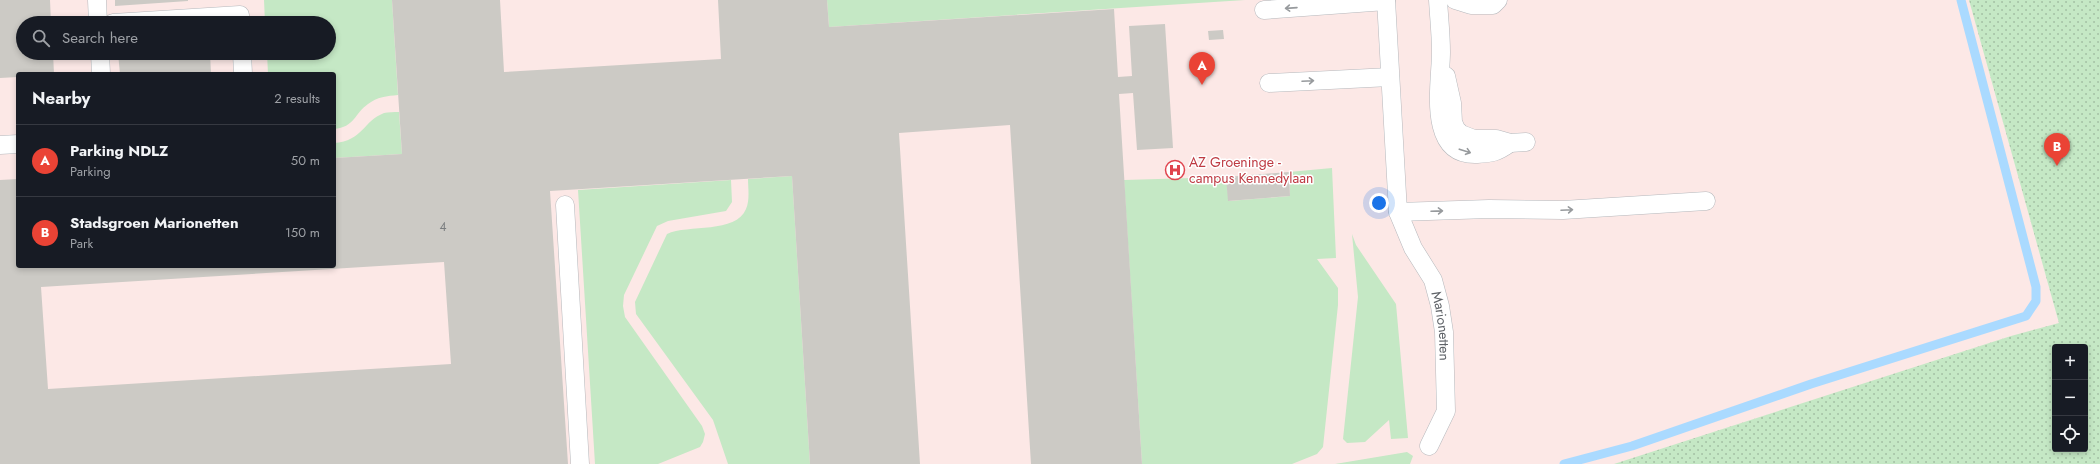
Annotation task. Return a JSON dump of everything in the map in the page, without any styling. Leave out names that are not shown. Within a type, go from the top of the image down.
[{"type":"lane","points":[[97,0],[98,16]]},
{"type":"lane","points":[[1264,10],[1386,0]]},
{"type":"lane","name":"Marionetten","points":[[1386,0],[1398,212],[1413,248],[1433,280],[1440,306],[1444,332],[1446,411],[1429,446]]},
{"type":"lane","points":[[1438,0],[1441,52],[1456,129],[1467,137],[1496,138],[1518,143]]},
{"type":"lane","points":[[1456,0],[1471,5],[1493,5],[1498,0]]},
{"type":"lane","points":[[224,16],[240,16]]},
{"type":"lane","points":[[100,60],[101,72]]},
{"type":"lane","points":[[242,60],[243,72]]},
{"type":"lane","points":[[1269,84],[1390,77]]},
{"type":"lane","points":[[0,145],[16,144]]},
{"type":"lane","points":[[1398,212],[1489,209],[1563,210],[1706,201]]},
{"type":"lane","points":[[565,205],[580,464]]},
{"type":"shaded area","name":"AZ Groeninge - campus Kennedylaan","points":[[0,0],[1969,0],[2059,323],[1615,464],[0,464]]},
{"type":"green space","points":[[264,0],[392,0],[398,95],[382,97],[371,102],[363,108],[354,120],[346,126],[336,129],[336,72],[268,72],[267,60],[336,60],[336,16],[265,16]]},
{"type":"green space","points":[[827,0],[1245,0],[829,27]]},
{"type":"green space","points":[[1969,0],[2100,0],[2100,464],[1614,464],[2011,336],[2059,323]]},
{"type":"green space","points":[[399,112],[402,154],[336,158],[336,143],[351,139],[371,121],[384,113]]},
{"type":"green space","points":[[1332,168],[1336,258],[1317,259],[1338,288],[1338,305],[1323,447],[1317,454],[1292,464],[1142,464],[1124,180],[1226,177],[1229,201],[1290,196],[1289,172]]},
{"type":"green space","points":[[792,176],[810,464],[728,464],[713,420],[636,314],[635,302],[667,234],[676,231],[711,227],[732,222],[741,217],[746,209],[748,198],[748,179]]},
{"type":"green space","points":[[731,180],[732,202],[726,211],[668,221],[657,226],[624,295],[623,306],[625,317],[702,426],[705,434],[703,442],[700,447],[658,464],[595,464],[578,190]]},
{"type":"green space","points":[[1352,234],[1356,245],[1396,304],[1408,438],[1391,439],[1389,420],[1365,442],[1347,443],[1343,439],[1358,297]]},
{"type":"green space","points":[[1407,452],[1413,456],[1410,464],[1335,464]]},
{"type":"building","points":[[0,0],[50,0],[51,16],[16,16],[16,60],[53,60],[54,72],[16,72],[16,77],[0,78]]},
{"type":"building","points":[[115,0],[188,0],[188,1],[115,6]]},
{"type":"building","points":[[392,0],[500,0],[504,72],[721,59],[718,0],[827,0],[829,27],[1114,9],[1118,77],[1132,76],[1129,26],[1165,24],[1173,148],[1137,150],[1133,93],[1119,94],[1142,464],[1031,464],[1010,125],[899,133],[920,464],[810,464],[792,176],[550,191],[568,464],[0,464],[0,180],[16,179],[16,268],[336,268],[336,158],[402,154]],"holes":[[[444,262],[451,364],[48,389],[41,287]]]},
{"type":"building","points":[[1223,30],[1224,39],[1209,40],[1208,31]]},
{"type":"building","points":[[119,60],[210,60],[211,72],[120,72]]},
{"type":"building","points":[[1289,172],[1290,196],[1228,201],[1226,177]]},
{"type":"waterway","points":[[1564,464],[1632,446],[1811,384],[2026,316],[2036,301],[2036,287],[1961,0]]},
{"type":"place","name":"Parking NDLZ","points":[[1202,85]]},
{"type":"place","name":"Stadsgroen Marionetten","points":[[2057,166]]},
{"type":"place","name":"AZ Groeninge - campus Kennedylaan","points":[[1175,170]]}]
